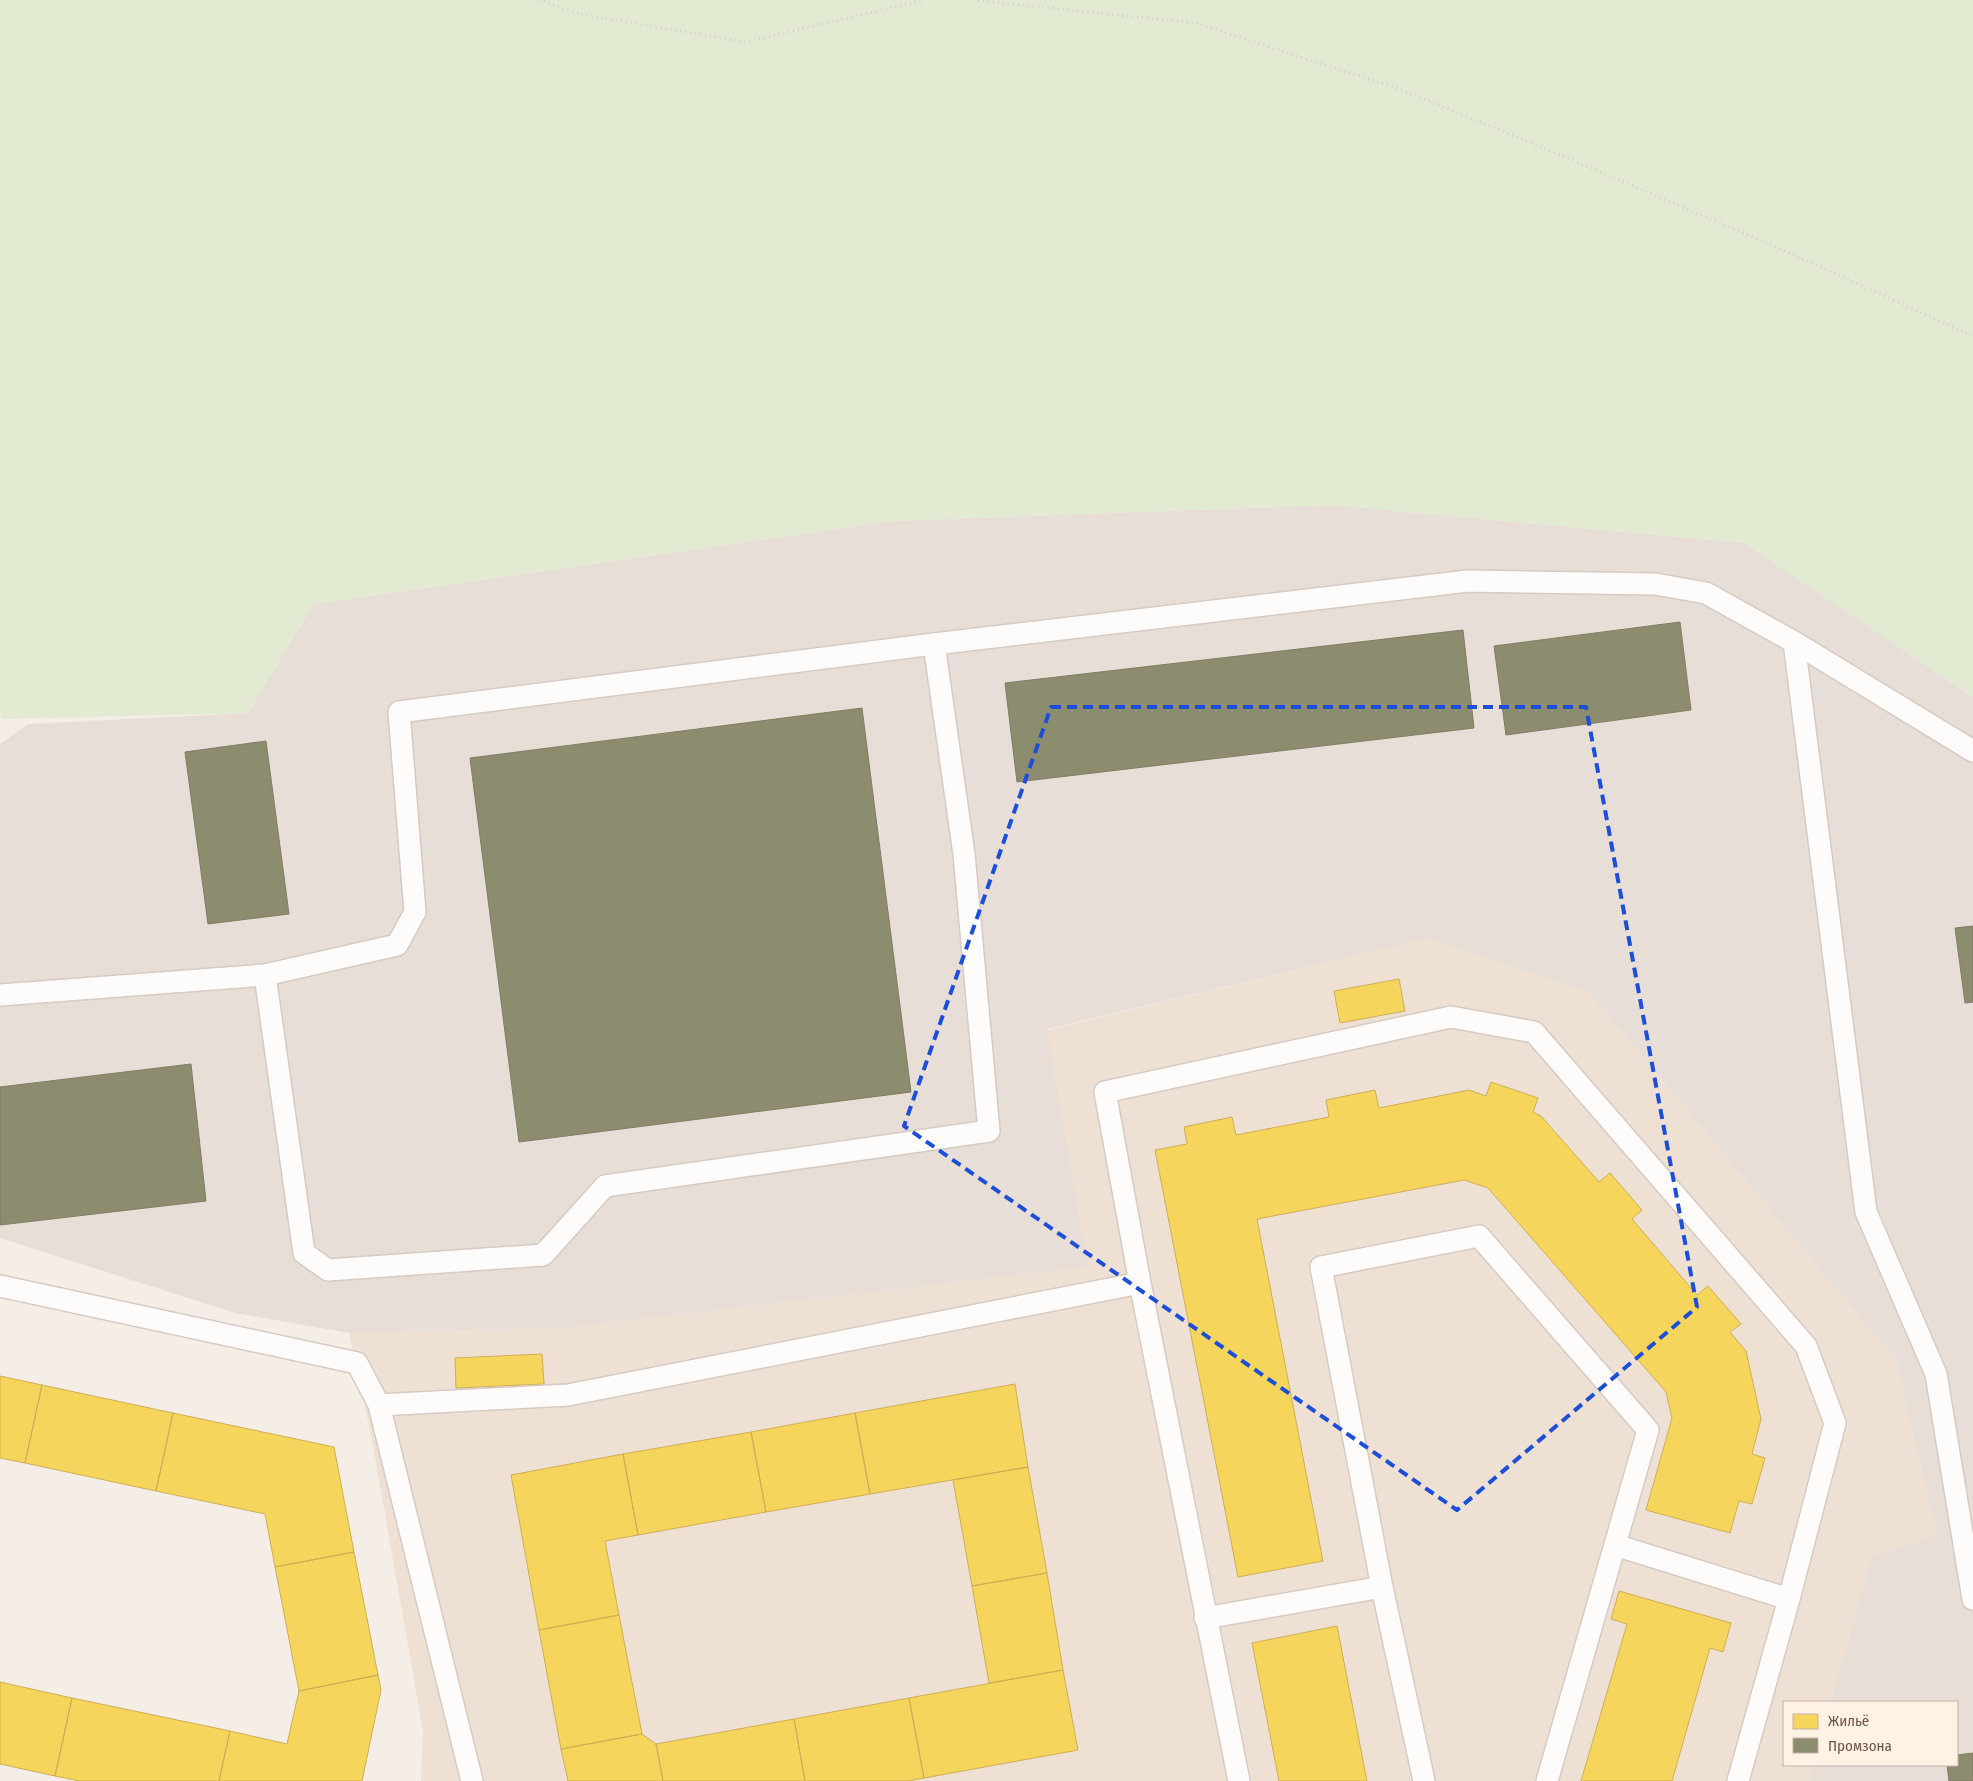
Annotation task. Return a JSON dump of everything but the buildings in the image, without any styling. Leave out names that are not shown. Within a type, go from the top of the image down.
[{"type":"lane","points":[[0,996],[265,976],[397,945],[416,912],[399,712],[934,644],[1468,581],[1655,584],[1706,593],[1794,642],[1973,751]]},
{"type":"lane","points":[[1794,642],[1866,1212],[1936,1374],[1973,1599]]},
{"type":"lane","points":[[265,976],[304,1253],[328,1270],[543,1255],[604,1186],[989,1131],[964,854],[934,644]]},
{"type":"lane","points":[[1239,1781],[1140,1283],[1105,1092],[1450,1017],[1534,1032],[1806,1346],[1835,1423],[1790,1599],[1738,1781]]},
{"type":"lane","points":[[1424,1781],[1382,1587],[1320,1267],[1479,1236],[1648,1430],[1547,1781]]},
{"type":"lane","points":[[379,1405],[568,1395],[1140,1283]]},
{"type":"lane","points":[[0,1286],[357,1363],[379,1405],[472,1781]]},
{"type":"lane","points":[[1615,1545],[1790,1599]]},
{"type":"lane","points":[[1206,1618],[1382,1587]]},
{"type":"path","points":[[540,0],[580,14],[746,42],[923,0]]},
{"type":"path","points":[[973,0],[1196,23],[1399,89],[1544,148],[1774,246],[1973,336]]},
{"type":"highlighted area","points":[[1051,707],[1586,707],[1697,1307],[1457,1510],[904,1126]]},
{"type":"shaded area","points":[[1332,505],[1744,543],[1973,697],[1973,1781],[1810,1781],[1814,1766],[1958,1766],[1958,1701],[1831,1701],[1871,1557],[1937,1535],[1896,1360],[1588,992],[1427,939],[1047,1029],[1088,1267],[565,1328],[349,1333],[235,1313],[0,1238],[0,744],[28,724],[248,713],[314,604],[893,521]]},
{"type":"shaded area","points":[[1427,939],[1588,992],[1896,1360],[1937,1535],[1871,1557],[1831,1701],[1783,1701],[1783,1766],[1814,1766],[1810,1781],[421,1781],[423,1731],[372,1440],[349,1333],[565,1328],[1088,1267],[1047,1030]]},
{"type":"green space","points":[[0,0],[1973,0],[1973,697],[1744,543],[1332,505],[893,521],[314,604],[248,713],[2,719],[0,714]]}]
